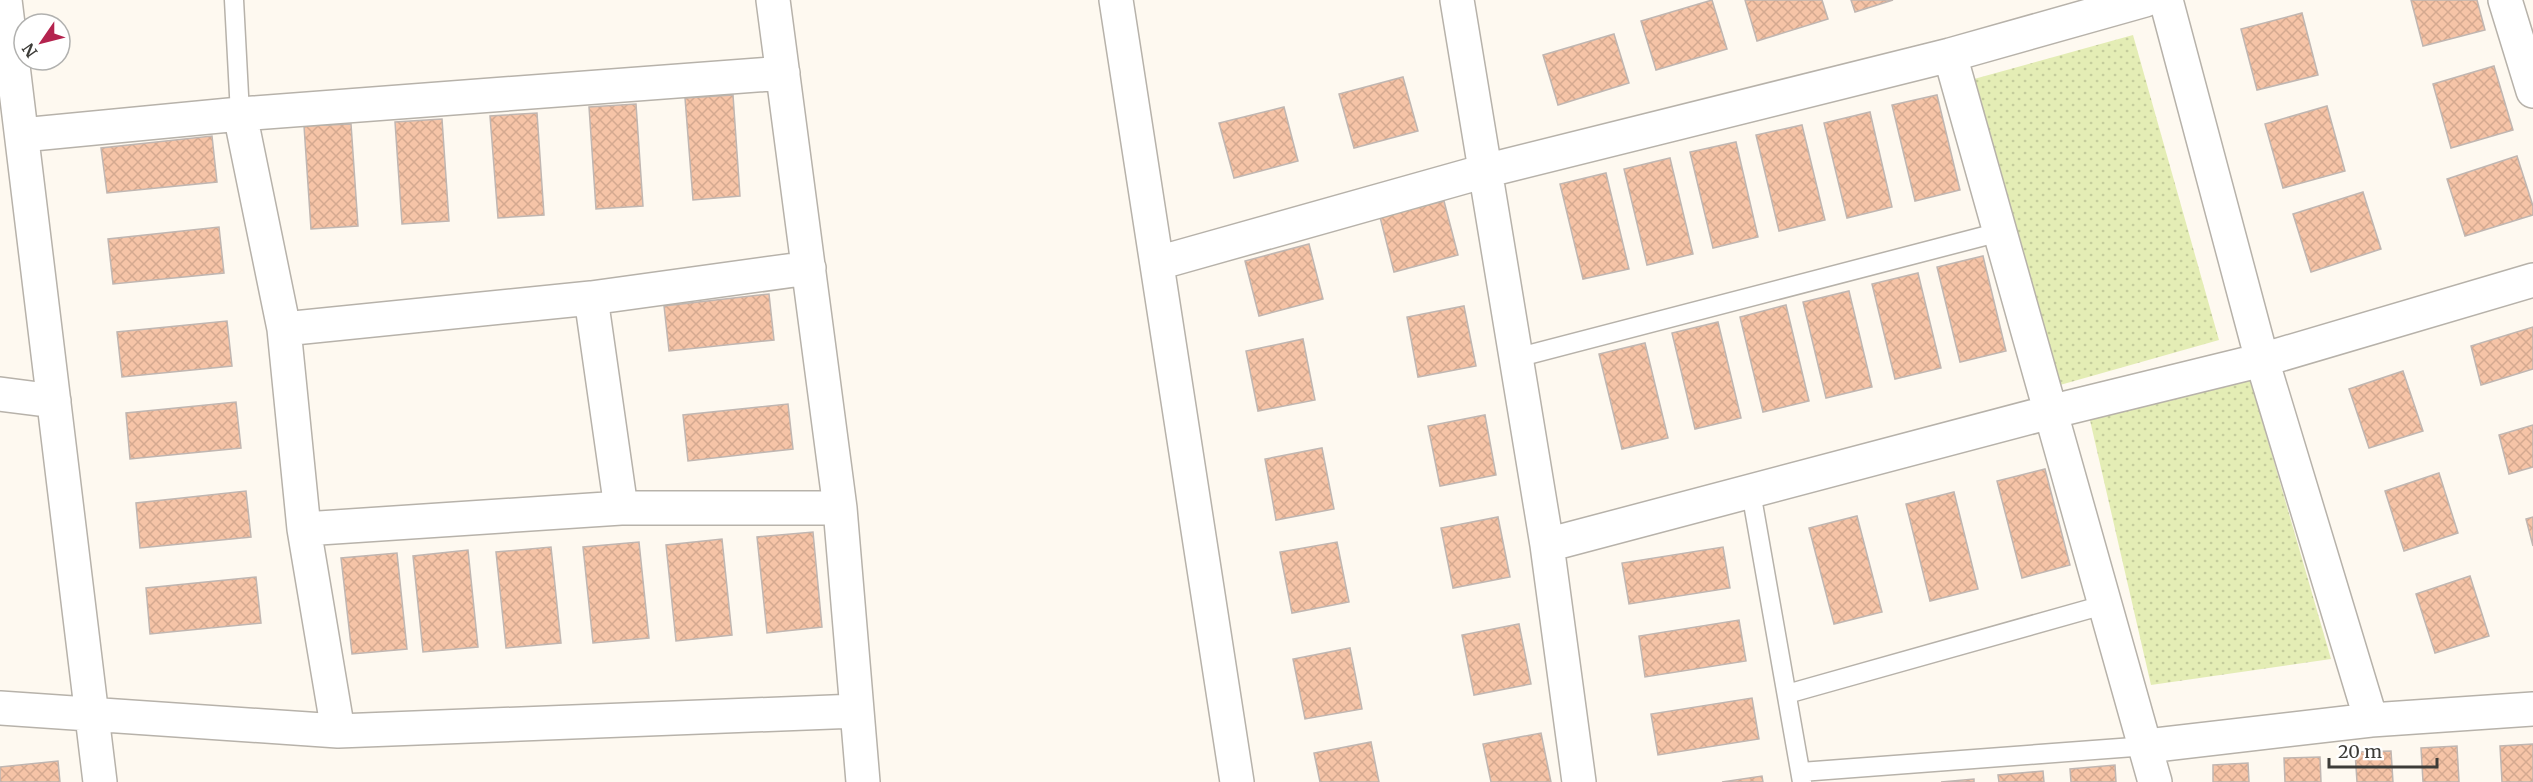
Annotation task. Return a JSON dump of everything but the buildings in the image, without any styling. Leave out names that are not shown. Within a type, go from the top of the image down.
[{"type":"street","points":[[5,0],[100,782]]},
{"type":"street","points":[[773,0],[840,508],[863,782]]},
{"type":"street","points":[[1116,0],[1237,782]]},
{"type":"street","points":[[1457,0],[1547,545],[1579,782]]},
{"type":"street","points":[[1158,263],[1485,171],[1950,55],[2145,0]]},
{"type":"street","points":[[2166,0],[2262,360],[2371,720]]},
{"type":"street","points":[[2505,0],[2533,91]]},
{"type":"street","points":[[1950,55],[2050,412],[2107,604],[2155,782]]},
{"type":"street","points":[[22,135],[240,114],[783,73]]},
{"type":"street","points":[[240,114],[284,329],[304,529],[338,731]]},
{"type":"street","points":[[284,329],[591,298],[809,268]]},
{"type":"street","points":[[1547,545],[2050,412],[2262,360],[2533,280]]},
{"type":"street","points":[[591,298],[621,508]]},
{"type":"street","points":[[0,394],[54,401]]},
{"type":"street","points":[[304,529],[621,508],[840,508]]},
{"type":"street","points":[[0,708],[338,731],[856,711]]},
{"type":"street","points":[[2147,746],[2371,720],[2533,709]]},
{"type":"lane","points":[[234,0],[240,114]]},
{"type":"lane","points":[[1516,358],[2000,232]]},
{"type":"lane","points":[[1751,492],[1802,777],[2147,746]]},
{"type":"lane","points":[[1787,694],[2107,604]]},
{"type":"green space","points":[[2133,35],[2219,340],[2060,385],[1974,79]]},
{"type":"green space","points":[[2249,375],[2331,659],[2151,685],[2089,416]]}]
